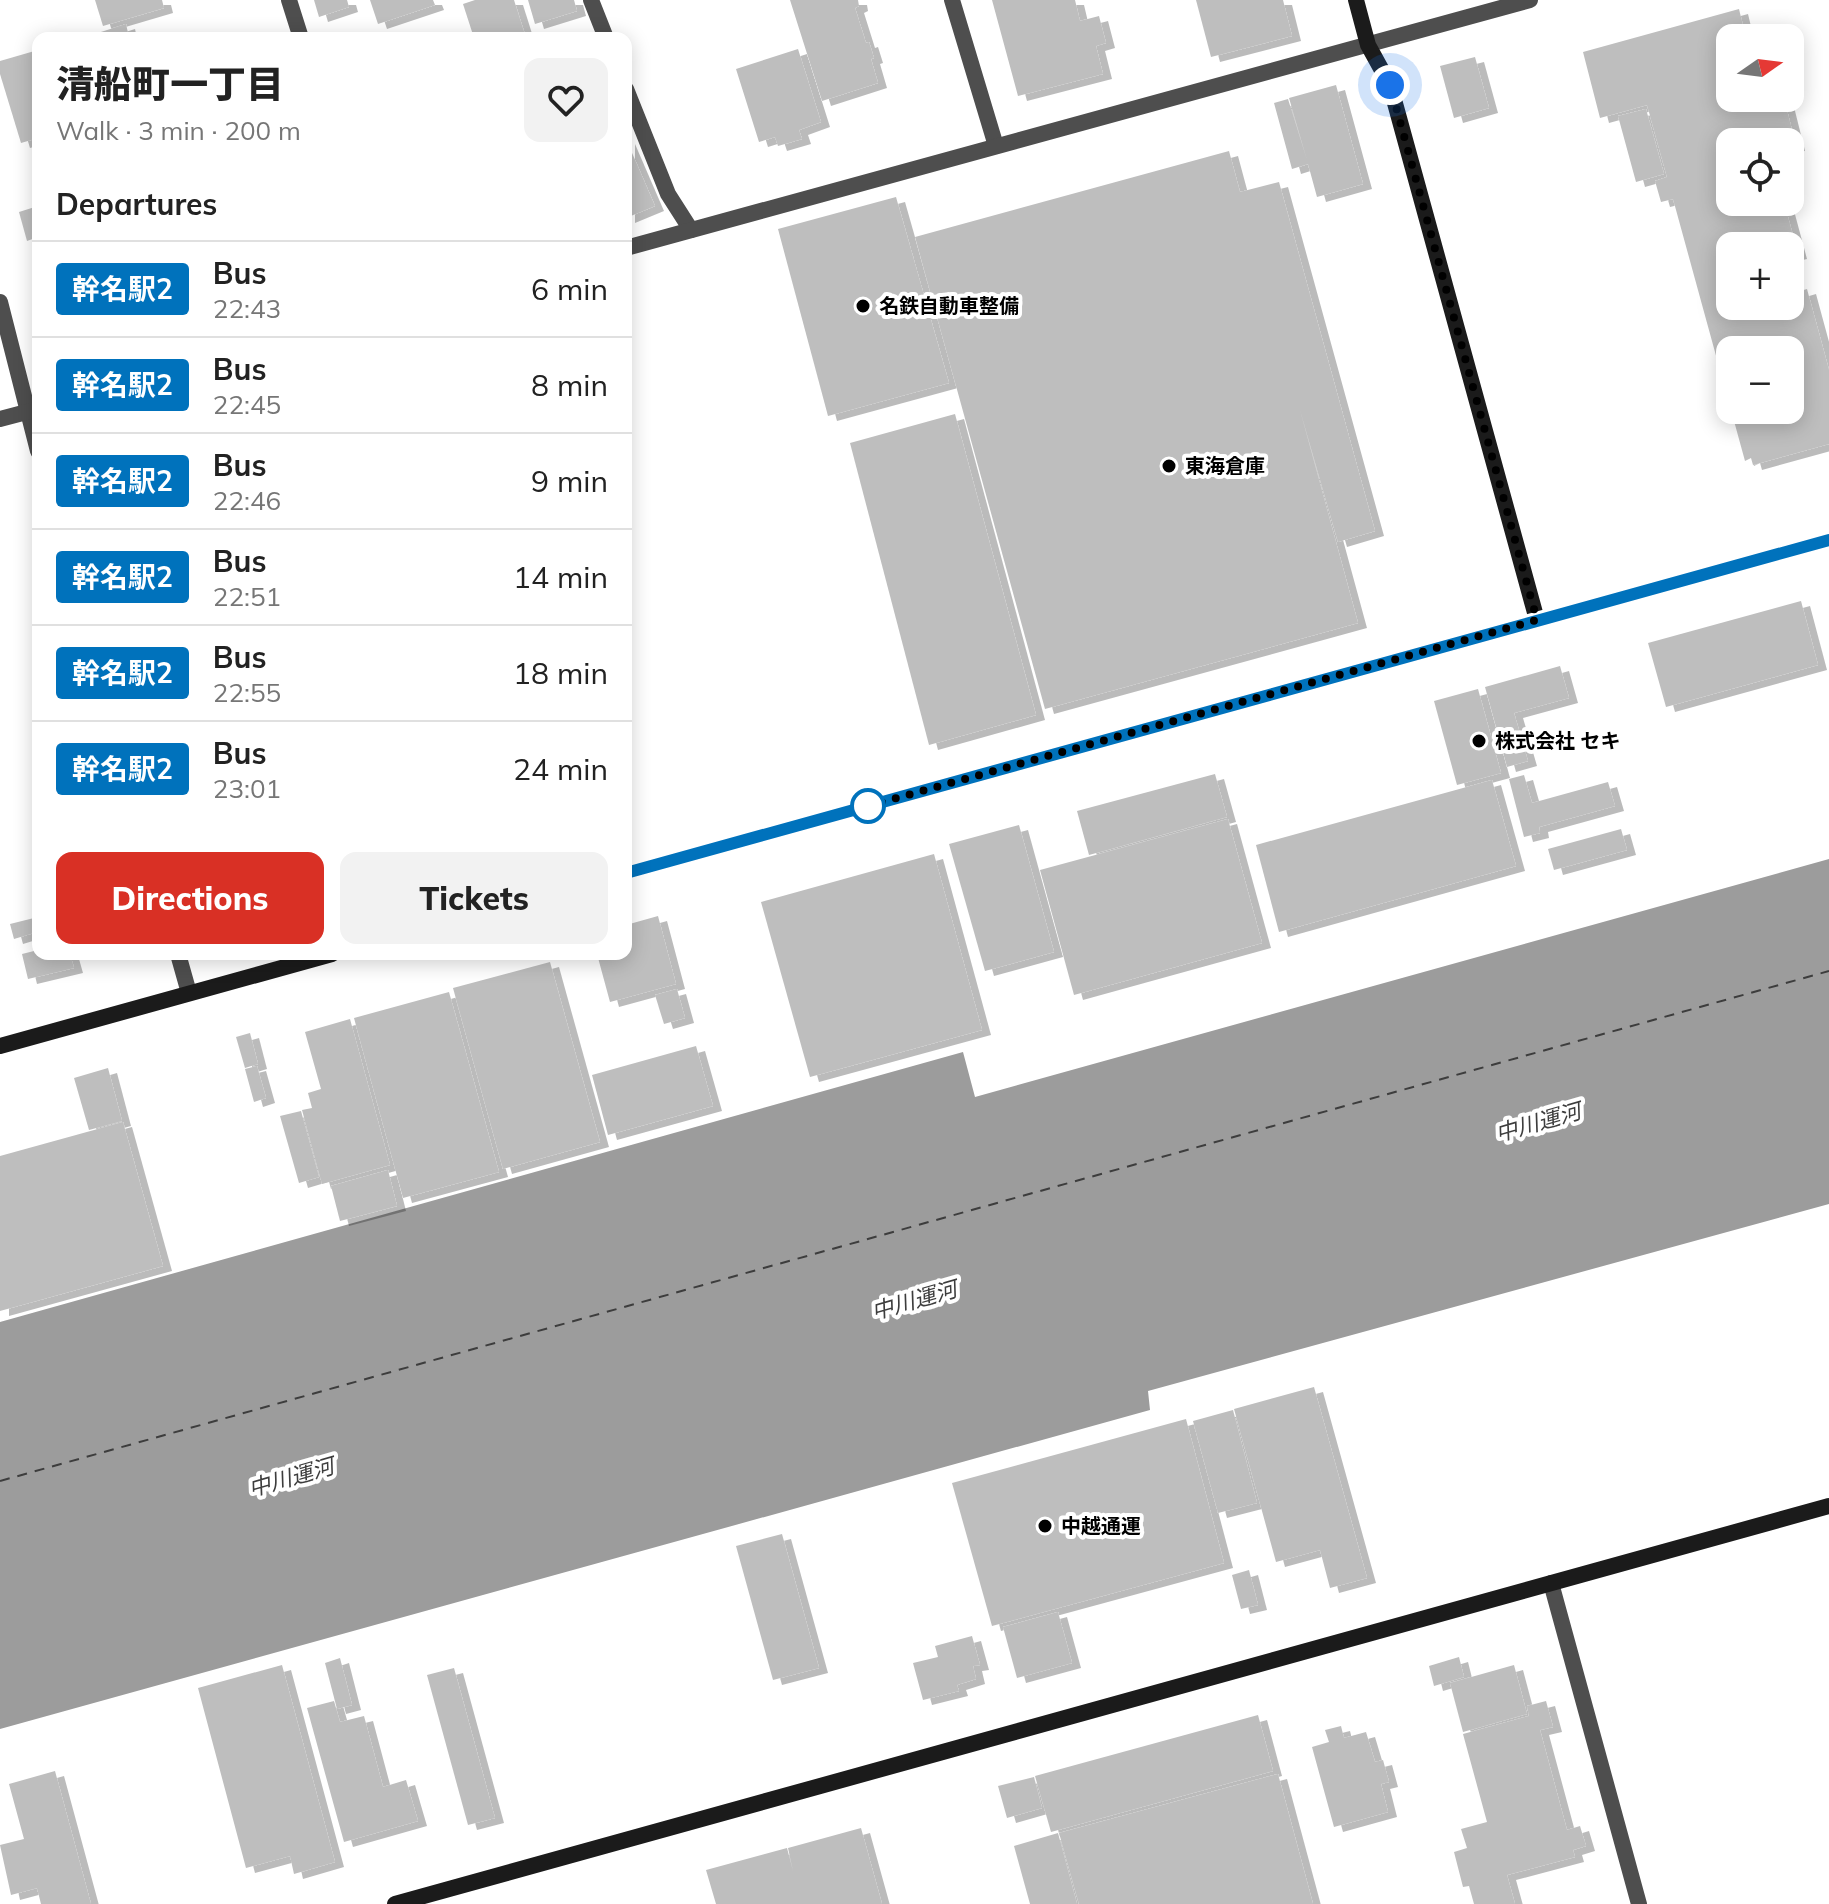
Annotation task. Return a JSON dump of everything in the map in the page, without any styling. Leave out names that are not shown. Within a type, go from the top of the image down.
[{"type":"street","points":[[289,0],[299,32]]},
{"type":"street","points":[[591,0],[604,32]]},
{"type":"street","points":[[952,0],[996,146]]},
{"type":"street","points":[[1356,0],[1368,45],[1390,85],[1537,620]]},
{"type":"street","points":[[632,246],[1530,0]]},
{"type":"street","points":[[632,104],[668,194],[691,230]]},
{"type":"street","points":[[0,302],[32,407]]},
{"type":"street","points":[[0,419],[32,410]]},
{"type":"street","points":[[632,871],[1829,540]]},
{"type":"street","points":[[180,960],[189,993]]},
{"type":"street","points":[[0,1046],[310,960]]},
{"type":"street","points":[[395,1904],[438,1898],[1829,1506]]},
{"type":"street","points":[[1551,1583],[1639,1904]]},
{"type":"water","name":"中川運河","points":[[1829,859],[1829,1204],[1148,1391],[1150,1410],[0,1729],[0,1322],[963,1052],[975,1097]]},
{"type":"building","points":[[95,0],[162,0],[164,8],[103,26]]},
{"type":"building","points":[[314,0],[347,0],[349,7],[319,17]]},
{"type":"building","points":[[370,0],[433,0],[435,5],[378,24]]},
{"type":"building","points":[[475,0],[514,0],[524,32],[472,32],[463,4]]},
{"type":"building","points":[[528,0],[574,0],[577,11],[535,24]]},
{"type":"building","points":[[790,0],[858,0],[859,6],[855,8],[874,58],[871,59],[878,83],[822,101]]},
{"type":"building","points":[[992,0],[1075,0],[1080,21],[1099,16],[1106,43],[1096,46],[1103,74],[1018,96]]},
{"type":"building","points":[[1196,0],[1283,0],[1292,36],[1211,57]]},
{"type":"building","points":[[1739,9],[1743,24],[1716,24],[1716,112],[1788,112],[1792,128],[1716,128],[1716,216],[1788,216],[1792,232],[1716,232],[1716,320],[1804,320],[1804,290],[1807,289],[1829,370],[1829,444],[1753,465],[1751,458],[1745,461],[1735,424],[1804,424],[1804,336],[1716,336],[1716,356],[1673,199],[1661,202],[1655,181],[1667,177],[1647,105],[1600,118],[1583,52]]},
{"type":"building","points":[[126,24],[128,32],[101,32]]},
{"type":"building","points":[[798,49],[821,122],[799,130],[802,139],[778,146],[775,137],[759,142],[736,69]]},
{"type":"building","points":[[32,52],[32,140],[21,143],[0,74],[0,61]]},
{"type":"building","points":[[1475,57],[1489,108],[1454,118],[1440,66]]},
{"type":"building","points":[[1336,85],[1363,184],[1317,197],[1308,164],[1292,169],[1274,103],[1288,99],[1307,160],[1289,98]]},
{"type":"building","points":[[1646,109],[1664,174],[1636,182],[1618,116]]},
{"type":"building","points":[[1229,151],[1240,192],[1279,182],[1375,531],[1338,542],[1300,410],[1358,623],[1045,709],[915,237]]},
{"type":"building","points":[[632,153],[655,206],[632,216]]},
{"type":"building","name":"名鉄自動車整備","points":[[896,197],[949,383],[828,416],[778,229]]},
{"type":"building","points":[[32,208],[32,239],[27,241],[19,212]]},
{"type":"building","points":[[955,414],[1036,715],[929,745],[850,443]]},
{"type":"building","points":[[1801,601],[1818,665],[1666,707],[1648,643]]},
{"type":"building","points":[[1560,666],[1569,698],[1514,713],[1528,761],[1507,767],[1485,687]]},
{"type":"building","points":[[1478,689],[1501,773],[1457,785],[1434,701]]},
{"type":"building","points":[[1215,774],[1227,817],[1089,855],[1077,811]]},
{"type":"building","points":[[1524,775],[1532,803],[1608,782],[1615,806],[1539,827],[1540,833],[1524,837],[1509,779]]},
{"type":"building","points":[[1492,780],[1516,866],[1279,932],[1256,845]]},
{"type":"building","points":[[1228,819],[1262,943],[1074,995],[1040,870]]},
{"type":"building","points":[[1019,825],[1054,952],[985,971],[949,844]]},
{"type":"building","points":[[1621,829],[1627,850],[1554,870],[1548,849]]},
{"type":"building","points":[[934,854],[982,1030],[810,1077],[761,902]]},
{"type":"building","points":[[658,916],[676,984],[610,1002],[599,960],[632,960],[632,923]]},
{"type":"building","points":[[32,918],[32,934],[14,939],[10,924]]},
{"type":"building","points":[[32,952],[32,960],[72,960],[74,968],[28,979],[22,954]]},
{"type":"building","points":[[550,962],[600,1142],[503,1169],[453,988]]},
{"type":"building","points":[[677,989],[685,1018],[664,1024],[655,995]]},
{"type":"building","points":[[449,992],[499,1172],[403,1198],[354,1018]]},
{"type":"building","points":[[350,1019],[390,1165],[322,1184],[302,1110],[312,1108],[308,1093],[321,1089],[305,1032]]},
{"type":"building","points":[[250,1033],[258,1064],[245,1068],[236,1037]]},
{"type":"building","points":[[696,1046],[713,1106],[608,1135],[592,1075]]},
{"type":"building","points":[[257,1066],[266,1098],[254,1102],[245,1069]]},
{"type":"building","points":[[108,1068],[122,1121],[89,1130],[74,1078]]},
{"type":"building","points":[[301,1111],[319,1177],[299,1183],[280,1116]]},
{"type":"building","points":[[123,1122],[163,1266],[0,1311],[0,1156]]},
{"type":"building","points":[[388,1170],[397,1206],[340,1221],[331,1186]]},
{"type":"building","points":[[1314,1387],[1367,1578],[1330,1588],[1320,1550],[1276,1562],[1234,1409]]},
{"type":"building","points":[[1233,1410],[1257,1503],[1218,1513],[1193,1421]]},
{"type":"building","points":[[1186,1419],[1224,1563],[992,1626],[952,1483]]},
{"type":"building","points":[[782,1534],[819,1668],[773,1680],[736,1546]]},
{"type":"building","points":[[1249,1570],[1258,1605],[1241,1609],[1232,1575]]},
{"type":"building","points":[[1058,1612],[1072,1663],[1017,1678],[1003,1627]]},
{"type":"building","points":[[972,1636],[980,1665],[973,1666],[976,1679],[957,1685],[959,1691],[923,1700],[913,1663],[938,1657],[935,1646]]},
{"type":"building","points":[[1459,1657],[1464,1677],[1434,1686],[1429,1666]]},
{"type":"building","points":[[340,1658],[352,1705],[337,1709],[325,1663]]},
{"type":"building","points":[[282,1665],[335,1862],[294,1874],[290,1856],[246,1868],[198,1688]]},
{"type":"building","points":[[1514,1665],[1527,1714],[1463,1732],[1450,1683]]},
{"type":"building","points":[[454,1668],[495,1818],[468,1825],[427,1675]]},
{"type":"building","points":[[334,1701],[340,1722],[364,1716],[383,1787],[406,1780],[418,1821],[344,1842],[307,1708]]},
{"type":"building","points":[[1546,1701],[1553,1727],[1540,1730],[1567,1830],[1580,1826],[1586,1846],[1573,1850],[1575,1857],[1507,1875],[1515,1904],[1474,1904],[1469,1886],[1463,1887],[1454,1852],[1467,1848],[1461,1829],[1487,1822],[1463,1734],[1529,1716],[1527,1706]]},
{"type":"building","points":[[1258,1715],[1273,1771],[1051,1832],[1035,1776]]},
{"type":"building","points":[[1341,1726],[1344,1738],[1366,1732],[1375,1762],[1383,1760],[1389,1782],[1381,1784],[1388,1812],[1334,1827],[1312,1747],[1329,1742],[1325,1730]]},
{"type":"building","points":[[55,1771],[91,1904],[41,1904],[37,1888],[11,1895],[0,1845],[24,1839],[9,1784]]},
{"type":"building","points":[[1278,1774],[1313,1904],[1079,1904],[1059,1833]]},
{"type":"building","points":[[1034,1777],[1042,1808],[1007,1818],[998,1786]]},
{"type":"building","points":[[861,1828],[882,1904],[716,1904],[706,1870],[787,1848],[793,1871],[788,1848]]},
{"type":"building","points":[[1058,1833],[1077,1904],[1030,1904],[1014,1846]]},
{"type":"ferry route","points":[[0,1481],[1829,971]]},
{"type":"bus line","name":"幹名駅2","points":[[632,871],[1829,540]]},
{"type":"place","name":"名鉄自動車整備","points":[[863,306]]},
{"type":"place","name":"東海倉庫","points":[[1169,466]]},
{"type":"place","name":"株式会社 セキ","points":[[1479,741]]},
{"type":"place","name":"中越通運","points":[[1045,1526]]},
{"type":"route","points":[[868,806],[1537,620],[1390,85]]}]
